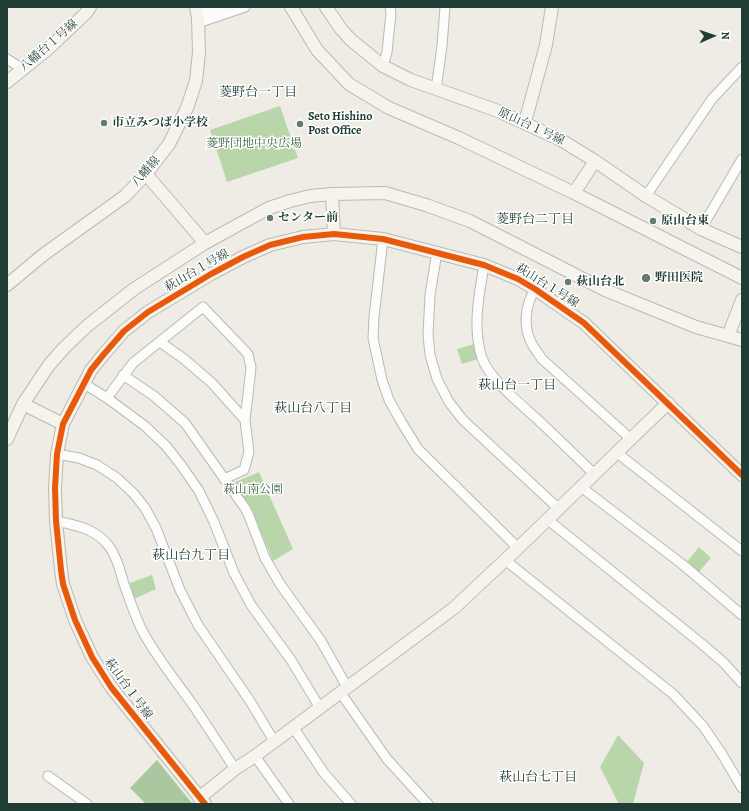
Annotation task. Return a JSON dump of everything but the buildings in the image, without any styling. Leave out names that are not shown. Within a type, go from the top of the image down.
[{"type":"street","name":"八幡台１号線","points":[[7,82],[69,29],[86,13],[90,7]]},
{"type":"street","points":[[197,15],[222,7]]},
{"type":"street","points":[[197,15],[245,7]]},
{"type":"street","points":[[290,7],[317,50],[349,84],[389,108],[459,138],[574,193],[742,278]]},
{"type":"street","name":"原山台１号線","points":[[326,7],[341,29],[351,40],[383,66],[411,80],[498,110],[525,122],[560,140],[595,161],[646,196],[701,229],[742,247]]},
{"type":"street","points":[[383,66],[387,52],[391,13],[390,7]]},
{"type":"street","points":[[436,89],[442,46],[445,7]]},
{"type":"street","points":[[525,122],[546,46],[552,7]]},
{"type":"street","name":"八幡線","points":[[7,285],[43,255],[125,196],[146,174],[169,144],[189,101],[196,81],[199,52],[197,15]]},
{"type":"street","points":[[7,59],[23,69]]},
{"type":"street","points":[[646,196],[712,99],[742,67]]},
{"type":"street","points":[[701,229],[724,187],[742,159]]},
{"type":"street","points":[[574,193],[595,161]]},
{"type":"street","points":[[146,174],[206,243]]},
{"type":"street","points":[[7,439],[23,404],[64,348],[87,326],[134,289],[206,243],[254,215],[269,208],[310,196],[384,193],[426,205],[470,221],[605,290],[696,327],[742,340]]},
{"type":"street","points":[[332,194],[334,234]]},
{"type":"street","name":"萩山台１号線","points":[[202,801],[111,687],[92,657],[75,620],[63,584],[56,521],[55,488],[57,454],[63,424],[91,370],[124,331],[148,312],[211,274],[243,257],[270,245],[303,237],[334,234],[383,239],[437,252],[484,265],[518,279],[584,323],[742,475]]},
{"type":"street","points":[[383,239],[373,338],[382,380],[389,400],[418,449],[518,548]]},
{"type":"street","points":[[437,252],[430,295],[428,335],[430,355],[438,378],[449,402],[463,420],[558,508]]},
{"type":"street","points":[[484,265],[477,310],[477,332],[483,360],[492,374],[508,392],[594,474]]},
{"type":"street","points":[[535,289],[530,297],[526,315],[530,340],[536,350],[542,359],[631,439]]},
{"type":"street","points":[[728,336],[742,300]]},
{"type":"street","points":[[108,398],[133,363],[203,307],[248,354],[251,367],[245,420],[249,452],[244,470],[224,479]]},
{"type":"street","points":[[160,342],[212,383],[245,420]]},
{"type":"street","points":[[123,375],[154,396],[185,423],[249,516],[266,558],[280,584],[321,641],[344,690],[387,759],[428,804]]},
{"type":"street","points":[[84,383],[108,398],[145,426],[175,456],[199,492],[214,522],[234,573],[251,605],[291,660],[320,708]]},
{"type":"street","points":[[202,801],[235,768],[255,756],[454,608],[668,403]]},
{"type":"street","points":[[23,404],[63,424]]},
{"type":"street","points":[[616,452],[742,551]]},
{"type":"street","points":[[57,454],[79,458],[97,465],[117,478],[142,504],[156,528],[180,590],[198,625],[250,701],[274,741]]},
{"type":"street","points":[[581,487],[682,564],[742,615]]},
{"type":"street","points":[[547,519],[702,644],[724,663],[742,683]]},
{"type":"street","points":[[56,521],[86,528],[107,544],[119,567],[142,631],[168,672],[192,704],[235,768]]},
{"type":"street","points":[[505,560],[673,694],[703,726],[742,788]]},
{"type":"street","points":[[293,727],[324,773],[351,804]]},
{"type":"street","points":[[255,756],[289,804]]},
{"type":"street","points":[[48,776],[87,804]]},
{"type":"green space","name":"菱野団地中央広場","points":[[280,106],[298,158],[227,182],[210,130]]},
{"type":"green space","points":[[474,344],[478,359],[462,364],[457,349]]},
{"type":"green space","name":"萩山南公園","points":[[259,472],[293,549],[273,561],[252,510],[233,483]]},
{"type":"green space","points":[[699,547],[711,558],[698,573],[686,563]]},
{"type":"green space","points":[[152,575],[156,589],[134,599],[130,583]]},
{"type":"green space","points":[[618,735],[644,763],[633,804],[619,804],[600,767]]},
{"type":"green space","points":[[157,760],[193,804],[146,804],[130,788]]},
{"type":"cycle path","points":[[205,804],[111,687],[92,657],[75,620],[63,584],[61,570],[56,521],[55,488],[57,454],[63,424],[91,370],[124,331],[148,312],[211,274],[243,257],[270,245],[303,237],[334,234],[383,239],[484,265],[518,279],[584,323],[742,475]]},
{"type":"place","name":"市立みつば小学校","points":[[104,123]]},
{"type":"place","name":"Seto Hishino Post Office","points":[[300,124]]},
{"type":"place","name":"センター前","points":[[270,218]]},
{"type":"place","name":"原山台東","points":[[653,221]]},
{"type":"place","name":"野田医院","points":[[646,278]]},
{"type":"place","name":"萩山台北","points":[[568,282]]},
{"type":"district","name":"菱野台一丁目","points":[[258,93]]},
{"type":"district","name":"菱野台二丁目","points":[[535,220]]},
{"type":"district","name":"萩山台一丁目","points":[[517,386]]},
{"type":"district","name":"萩山台八丁目","points":[[313,409]]},
{"type":"district","name":"萩山台九丁目","points":[[191,556]]},
{"type":"district","name":"萩山台七丁目","points":[[538,778]]}]
